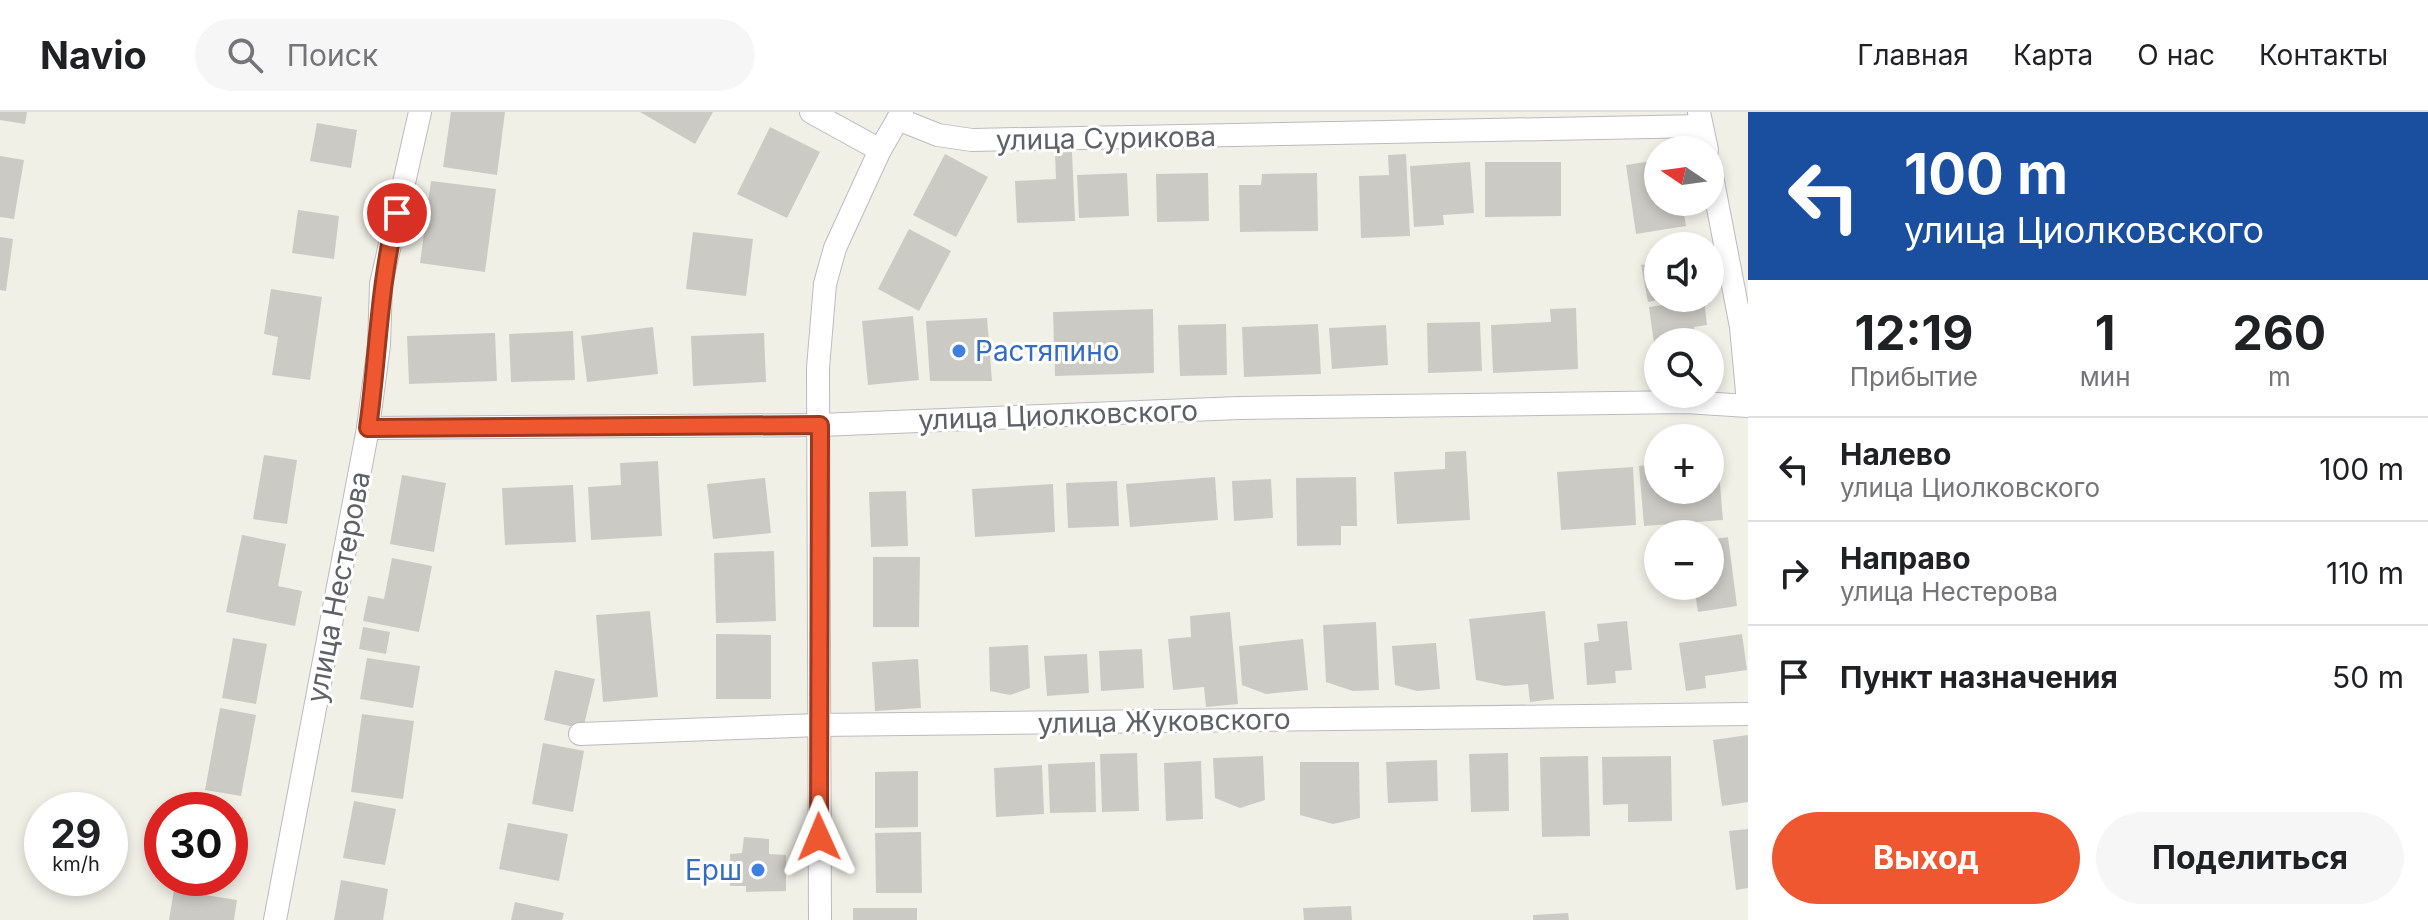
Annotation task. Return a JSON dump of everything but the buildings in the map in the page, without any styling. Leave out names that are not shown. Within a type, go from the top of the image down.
[{"type":"street","name":"улица Нестерова","points":[[275,920],[368,428],[379,345],[381,284],[420,112]]},
{"type":"street","points":[[811,112],[880,150]]},
{"type":"street","points":[[820,920],[818,368],[825,284],[849,214],[900,115]]},
{"type":"street","name":"улица Сурикова","points":[[900,115],[938,135],[972,140],[1700,119]]},
{"type":"street","points":[[1720,216],[1741,327],[1748,404]]},
{"type":"street","name":"улица Циолковского","points":[[368,428],[820,425],[1239,408],[1686,402],[1748,404]]},
{"type":"street","name":"улица Жуковского","points":[[580,734],[818,725],[1748,714]]},
{"type":"place","name":"Растяпино","points":[[959,351]]},
{"type":"place","name":"Ерш","points":[[758,870]]},
{"type":"route","points":[[397,213],[381,284],[379,345],[368,428],[820,425],[819,837]]}]
